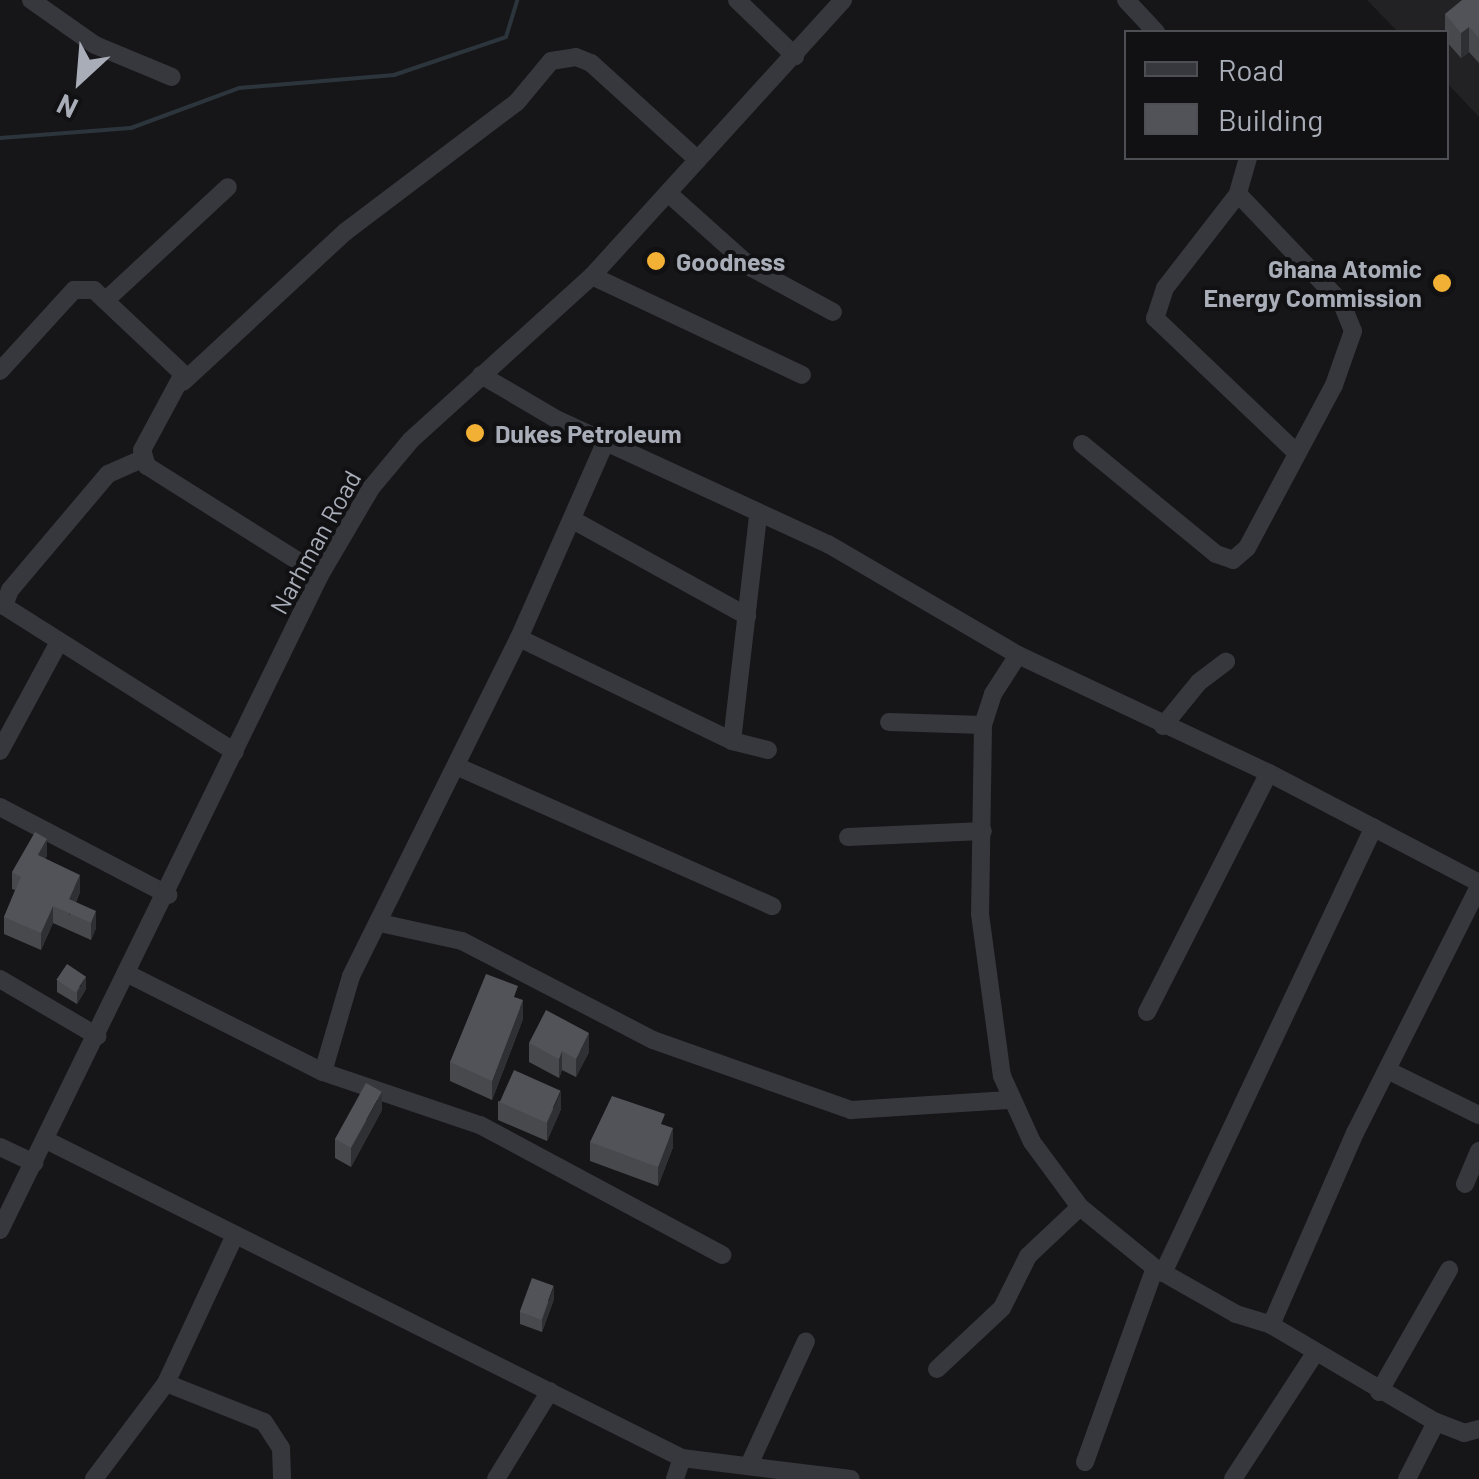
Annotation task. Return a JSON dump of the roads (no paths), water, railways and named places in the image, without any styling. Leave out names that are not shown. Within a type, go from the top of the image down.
[{"type":"street","points":[[31,0],[94,44],[172,78]]},
{"type":"street","points":[[737,0],[795,56]]},
{"type":"street","name":"Narhman Road","points":[[0,1230],[168,895],[320,575],[395,457],[592,276],[843,0]]},
{"type":"street","points":[[1126,0],[1154,30]]},
{"type":"street","points":[[235,752],[4,606],[10,590],[108,474],[142,459],[183,382],[345,232],[517,102],[551,62],[576,57],[591,63],[698,160]]},
{"type":"street","points":[[1247,160],[1238,194],[1164,288],[1155,318],[1297,454]]},
{"type":"street","points":[[106,300],[228,187]]},
{"type":"street","points":[[668,192],[752,268],[833,312]]},
{"type":"street","points":[[1082,444],[1216,554],[1233,560],[1246,548],[1334,384],[1351,321],[1341,302],[1238,194]]},
{"type":"street","points":[[592,276],[802,375]]},
{"type":"street","points":[[0,371],[74,290],[94,290],[179,365],[183,382]]},
{"type":"street","points":[[481,375],[606,443],[828,544],[1018,655],[1270,774],[1479,884],[1387,1070],[1271,1325]]},
{"type":"street","points":[[323,1072],[351,976],[520,638],[606,443]]},
{"type":"street","points":[[142,459],[320,575]]},
{"type":"street","points":[[732,741],[758,514]]},
{"type":"street","points":[[573,520],[747,616]]},
{"type":"street","points":[[520,638],[732,741],[768,750]]},
{"type":"street","points":[[0,752],[59,642]]},
{"type":"street","points":[[1018,655],[992,694],[983,725],[987,986],[1009,1100],[1080,1207],[1159,1270],[1236,1314],[1271,1325],[1378,1392],[1436,1422],[1464,1433],[1479,1428]]},
{"type":"street","points":[[1163,726],[1199,682],[1226,662]]},
{"type":"street","points":[[889,722],[983,725]]},
{"type":"street","points":[[456,766],[772,906]]},
{"type":"street","points":[[1148,1012],[1270,774]]},
{"type":"street","points":[[0,807],[168,895]]},
{"type":"street","points":[[1085,1462],[1159,1270],[1374,827]]},
{"type":"street","points":[[848,837],[983,831]]},
{"type":"street","points":[[380,924],[462,941],[654,1040],[851,1110],[1009,1100]]},
{"type":"street","points":[[126,973],[323,1072],[480,1125],[722,1255]]},
{"type":"street","points":[[0,979],[97,1036]]},
{"type":"street","points":[[1387,1070],[1479,1115]]},
{"type":"street","points":[[46,1140],[682,1458],[850,1479]]},
{"type":"street","points":[[0,1147],[36,1163]]},
{"type":"street","points":[[1465,1184],[1479,1151]]},
{"type":"street","points":[[937,1369],[1002,1308],[1028,1256],[1080,1207]]},
{"type":"street","points":[[94,1479],[166,1384],[234,1237]]},
{"type":"street","points":[[1378,1392],[1449,1270]]},
{"type":"street","points":[[749,1464],[806,1341]]},
{"type":"street","points":[[1233,1479],[1315,1353]]},
{"type":"street","points":[[166,1384],[264,1422],[281,1448],[282,1479]]},
{"type":"street","points":[[496,1479],[550,1391]]},
{"type":"street","points":[[1407,1479],[1436,1422]]},
{"type":"street","points":[[675,1479],[682,1458]]},
{"type":"waterway","points":[[0,138],[131,128],[239,88],[394,75],[506,37],[517,0]]},
{"type":"place","name":"Goodness","points":[[656,261]]},
{"type":"place","name":"Ghana Atomic Energy Commission","points":[[1442,283]]},
{"type":"place","name":"Dukes Petroleum","points":[[475,433]]}]
